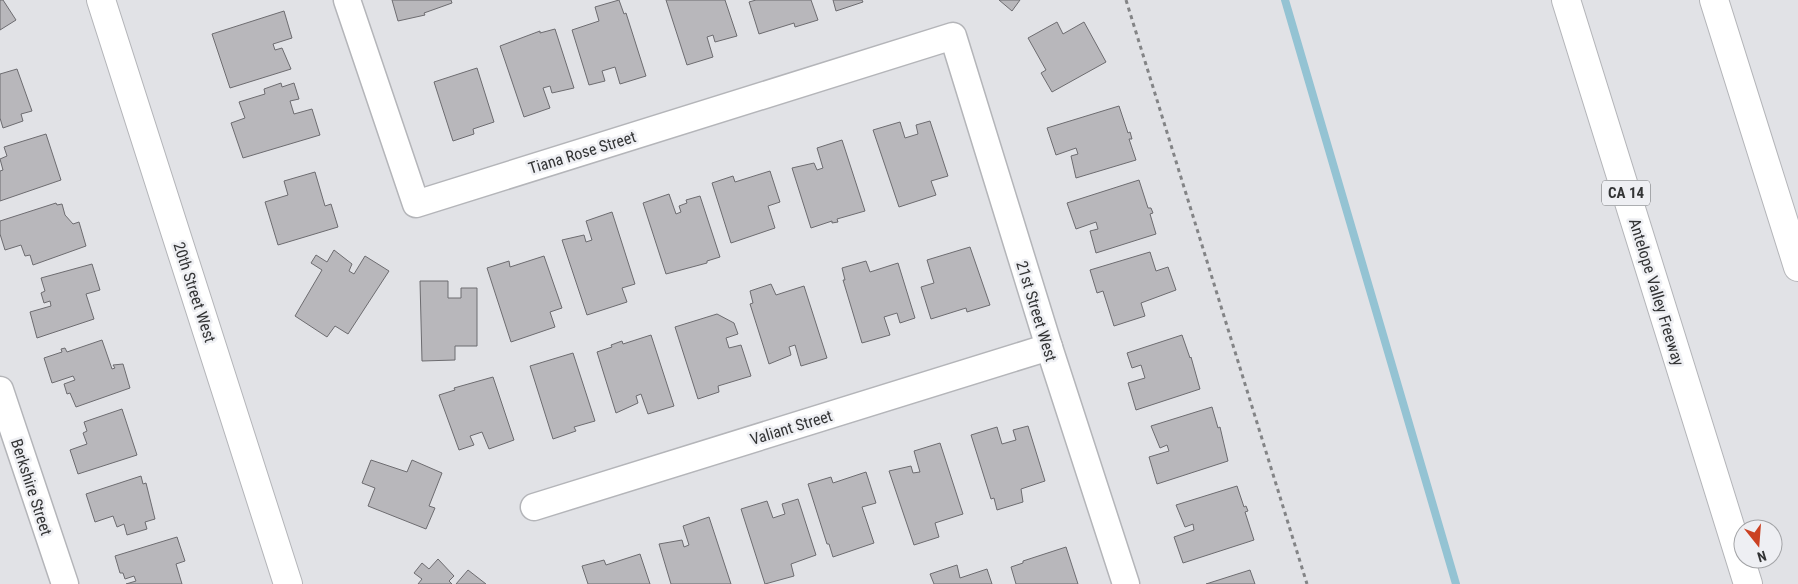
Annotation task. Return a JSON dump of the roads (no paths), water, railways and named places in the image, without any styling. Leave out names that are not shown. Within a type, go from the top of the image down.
[{"type":"main road","name":"20th Street West","points":[[101,0],[288,584]]},
{"type":"main road","name":"Antelope Valley Freeway","points":[[1566,0],[1748,584]]},
{"type":"main road","points":[[1714,0],[1798,267]]},
{"type":"street","name":"Tiana Rose Street","points":[[347,0],[416,204],[953,36]]},
{"type":"street","name":"21st Street West","points":[[953,36],[1048,347],[1126,584]]},
{"type":"street","name":"Valiant Street","points":[[534,507],[1048,347]]},
{"type":"street","name":"Berkshire Street","points":[[0,390],[65,584]]},
{"type":"waterway","points":[[1285,0],[1456,584]]}]
